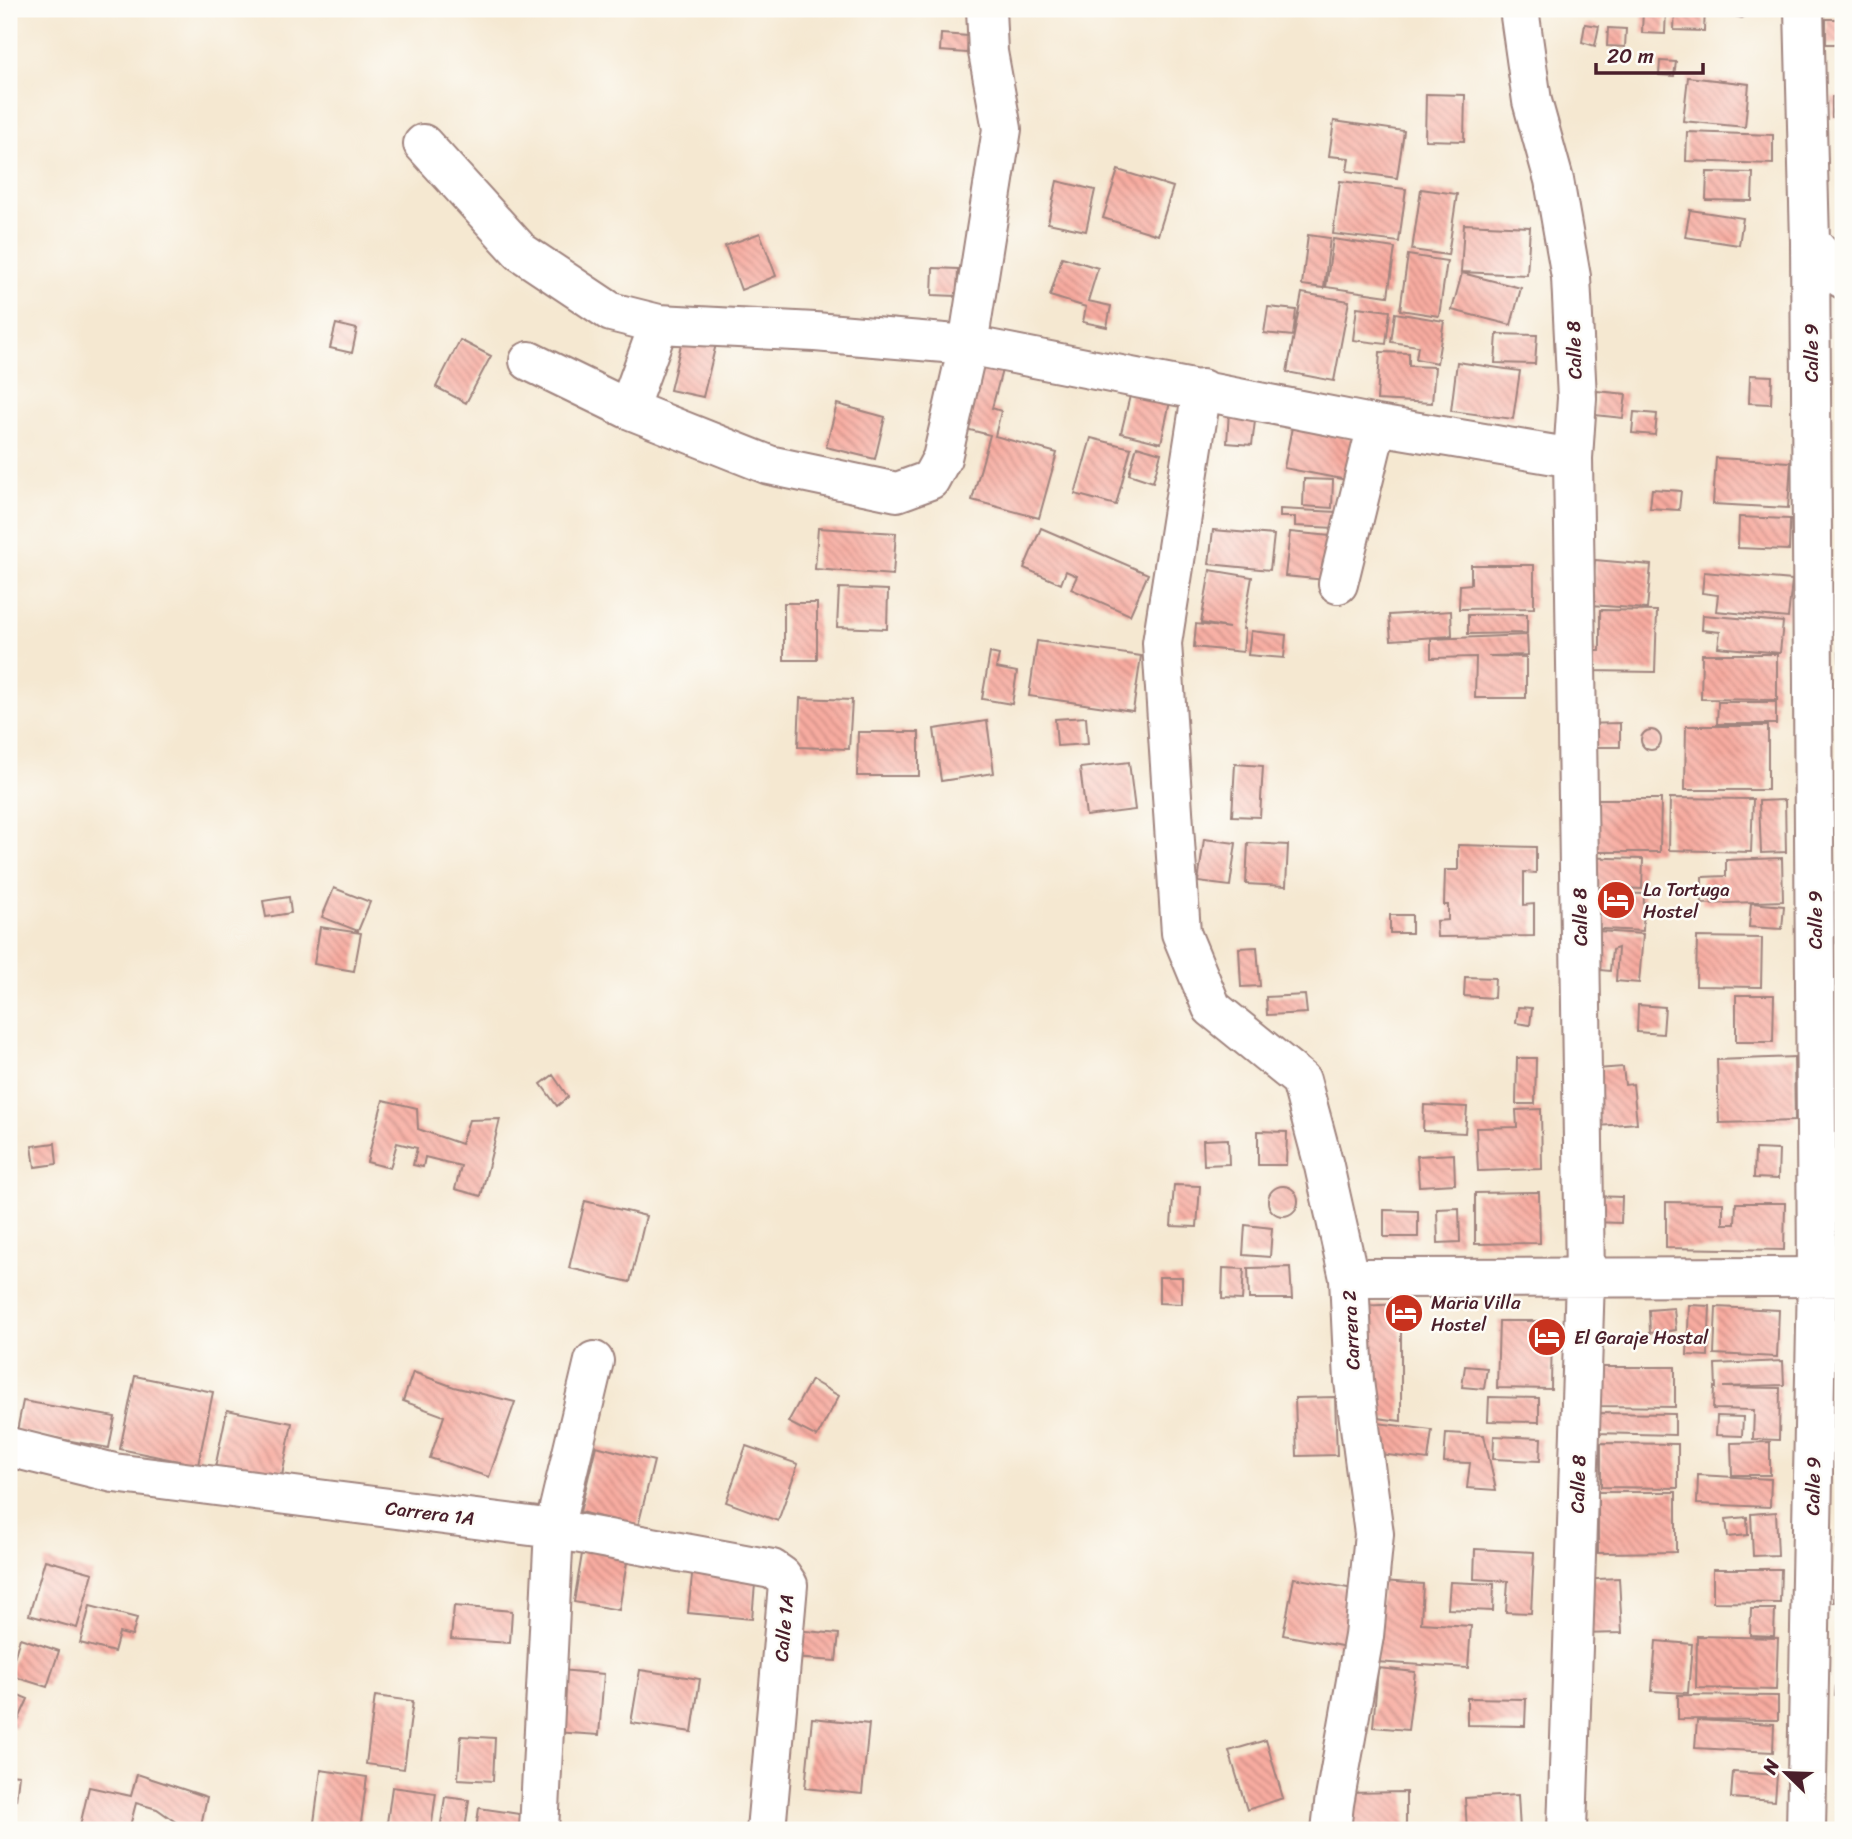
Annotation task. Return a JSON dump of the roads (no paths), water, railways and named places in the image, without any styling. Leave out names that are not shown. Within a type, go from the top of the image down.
[{"type":"street","points":[[529,360],[628,409],[769,465],[897,492],[930,481],[942,458],[968,345],[1002,129],[989,52],[986,9]]},
{"type":"street","name":"Calle 8","points":[[1519,9],[1532,101],[1554,180],[1571,278],[1577,398],[1573,458],[1585,1279],[1567,1830]]},
{"type":"street","name":"Calle 9","points":[[1804,9],[1830,1276],[1806,1830]]},
{"type":"street","points":[[423,144],[521,252],[611,312],[659,324],[815,332],[968,345],[1377,425],[1573,458]]},
{"type":"street","points":[[1810,242],[1843,279]]},
{"type":"street","points":[[628,409],[659,324]]},
{"type":"street","points":[[1202,389],[1162,643],[1181,933],[1212,1008],[1300,1080],[1324,1166],[1349,1278]]},
{"type":"street","points":[[1338,584],[1377,425]]},
{"type":"street","name":"Carrera 2","points":[[1331,1830],[1364,1636],[1374,1534],[1354,1381],[1349,1278],[1830,1276]]},
{"type":"street","points":[[539,1830],[554,1529],[594,1361]]},
{"type":"street","name":"Carrera 1A","points":[[9,1447],[114,1473],[554,1529]]},
{"type":"street","name":"Calle 1A","points":[[554,1529],[772,1569],[782,1576],[788,1585],[766,1830]]},
{"type":"place","name":"La Tortuga Hostel","points":[[1616,900]]},
{"type":"place","name":"Maria Villa Hostel","points":[[1404,1313]]},
{"type":"place","name":"El Garaje Hostal","points":[[1547,1337]]}]
